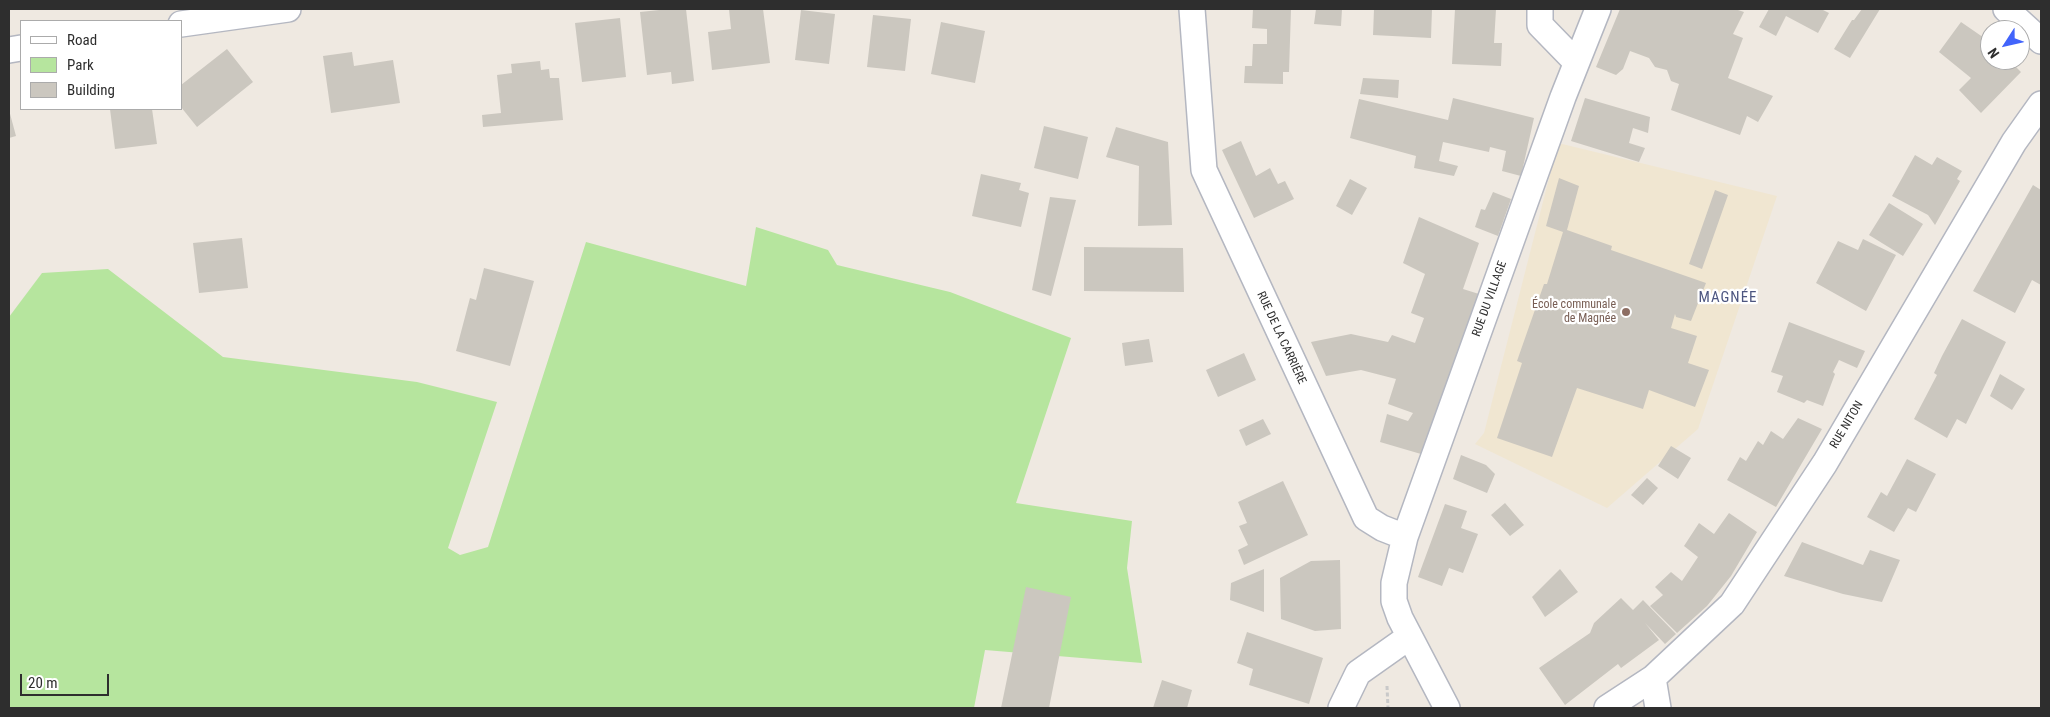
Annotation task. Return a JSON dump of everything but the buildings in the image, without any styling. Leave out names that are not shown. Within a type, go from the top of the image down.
[{"type":"street","points":[[182,24],[288,9]]},
{"type":"street","name":"RUE DE LA CARRIÈRE","points":[[1192,9],[1204,170],[1366,518],[1382,528],[1405,537]]},
{"type":"street","points":[[1540,9],[1540,25],[1576,62]]},
{"type":"street","name":"RUE DU VILLAGE","points":[[1405,537],[1576,62],[1598,9]]},
{"type":"street","points":[[2006,9],[2041,41]]},
{"type":"street","name":"RUE NITON","points":[[1607,708],[1653,678],[1732,604],[1825,463],[2014,142],[2041,104]]},
{"type":"street","points":[[1405,537],[1394,583],[1394,601],[1400,618],[1447,708]]},
{"type":"street","points":[[1341,708],[1358,673],[1409,636]]},
{"type":"street","points":[[1653,678],[1658,708]]},
{"type":"shaded area","name":"École communale de Magnée","points":[[1558,143],[1777,196],[1698,429],[1607,508],[1475,444],[1484,433]]},
{"type":"green space","points":[[756,227],[828,250],[837,265],[950,292],[1071,338],[1016,503],[1132,521],[1127,568],[1142,663],[985,650],[974,708],[9,708],[9,317],[42,273],[108,269],[223,357],[417,382],[497,402],[448,548],[460,555],[488,547],[586,242],[746,286]]},
{"type":"place","name":"École communale de Magnée","points":[[1626,312]]},
{"type":"district","name":"MAGNÉE","points":[[1728,298]]}]
